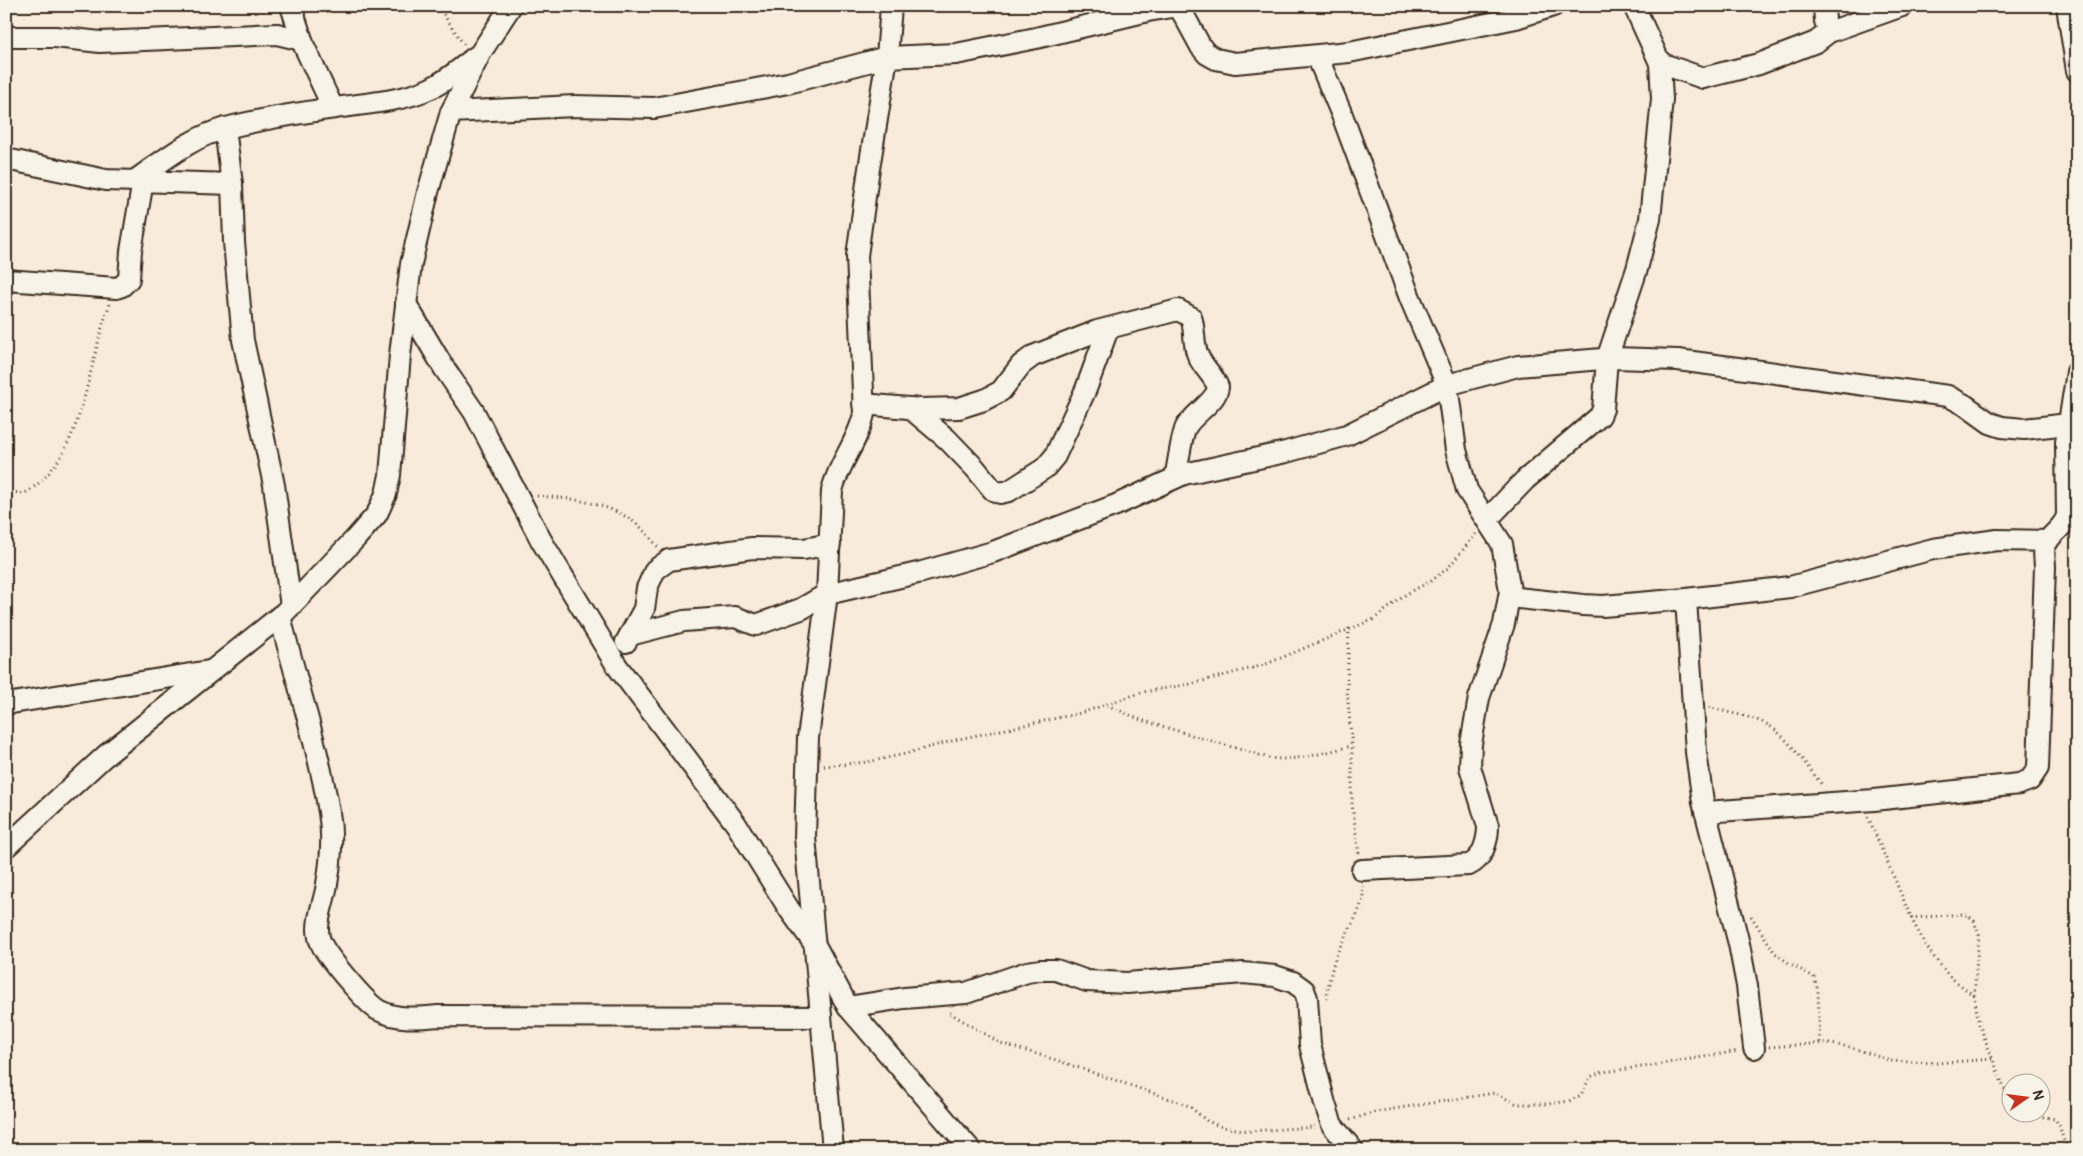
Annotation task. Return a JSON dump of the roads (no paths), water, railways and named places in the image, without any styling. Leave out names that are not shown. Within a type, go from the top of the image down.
[{"type":"street","points":[[291,6],[302,40],[333,108]]},
{"type":"street","points":[[6,847],[105,756],[285,611],[362,532],[376,514],[386,494],[395,430],[411,264],[451,112],[477,55],[512,6]]},
{"type":"street","points":[[833,1150],[805,837],[806,768],[808,738],[827,594],[832,491],[836,474],[861,427],[864,404],[857,256],[887,57],[891,6]]},
{"type":"street","points":[[451,112],[575,106],[654,108],[788,83],[887,57],[956,54],[1036,38],[1148,10],[1172,8],[1182,12],[1200,47],[1207,54],[1216,59],[1236,63],[1349,52],[1516,18],[1553,6]]},
{"type":"street","points":[[1487,520],[1524,480],[1600,416],[1607,359],[1637,269],[1650,218],[1662,99],[1660,63],[1634,6]]},
{"type":"street","points":[[1824,6],[1824,21],[1829,32]]},
{"type":"street","points":[[1660,63],[1703,78],[1759,64],[1816,42],[1829,32],[1902,6]]},
{"type":"street","points":[[2067,6],[2077,71]]},
{"type":"street","points":[[6,37],[55,38],[100,42],[277,34],[302,40]]},
{"type":"street","points":[[6,280],[116,288],[129,279],[138,181],[191,141],[225,128],[333,108],[395,100],[430,88],[447,79],[477,55]]},
{"type":"street","points":[[1317,56],[1342,116],[1410,298],[1447,385],[1456,450],[1467,490],[1502,544],[1510,591],[1504,624],[1479,698],[1471,744],[1470,767],[1488,826],[1488,836],[1482,853],[1469,864],[1362,870]]},
{"type":"street","points":[[225,128],[232,184],[234,242],[242,340],[274,485],[285,611],[297,684],[319,758],[330,814],[331,834],[327,884],[319,920],[319,935],[323,947],[370,1003],[388,1014],[415,1018],[438,1016],[821,1017]]},
{"type":"street","points":[[6,159],[106,180],[232,184]]},
{"type":"street","points":[[406,304],[444,368],[474,412],[541,540],[615,662],[736,824],[789,908],[815,945],[848,1007],[970,1150]]},
{"type":"street","points":[[864,404],[910,408],[959,408],[984,400],[1002,391],[1021,365],[1033,356],[1108,329],[1172,310],[1182,311],[1191,317],[1196,352],[1202,364],[1216,382],[1218,393],[1185,428],[1175,478]]},
{"type":"street","points":[[910,408],[947,440],[994,490],[1000,493],[1009,491],[1045,468],[1055,456],[1086,389],[1108,329]]},
{"type":"street","points":[[630,635],[684,621],[727,617],[738,617],[756,625],[801,609],[827,594],[974,558],[1116,505],[1175,478],[1214,466],[1286,452],[1347,435],[1447,385],[1518,366],[1607,359],[1678,360],[1948,396],[1965,404],[1990,423],[2002,427],[2024,429],[2068,424]]},
{"type":"street","points":[[1705,812],[1862,800],[2019,784],[2034,776],[2038,768],[2045,577],[2044,548],[2065,522],[2067,515],[2066,442],[2077,372]]},
{"type":"street","points":[[1509,597],[1583,606],[1686,599],[1790,587],[1933,549],[1997,540],[2048,541]]},
{"type":"street","points":[[615,662],[644,609],[647,588],[655,570],[670,560],[752,548],[804,549],[830,544]]},
{"type":"street","points":[[1686,599],[1696,752],[1705,812],[1739,944],[1747,986],[1754,1048]]},
{"type":"street","points":[[6,704],[210,671]]},
{"type":"street","points":[[848,1007],[904,998],[926,998],[966,993],[1027,972],[1040,970],[1056,970],[1087,981],[1119,983],[1243,973],[1275,976],[1293,982],[1304,990],[1307,998],[1310,1045],[1332,1125],[1353,1150]]}]
